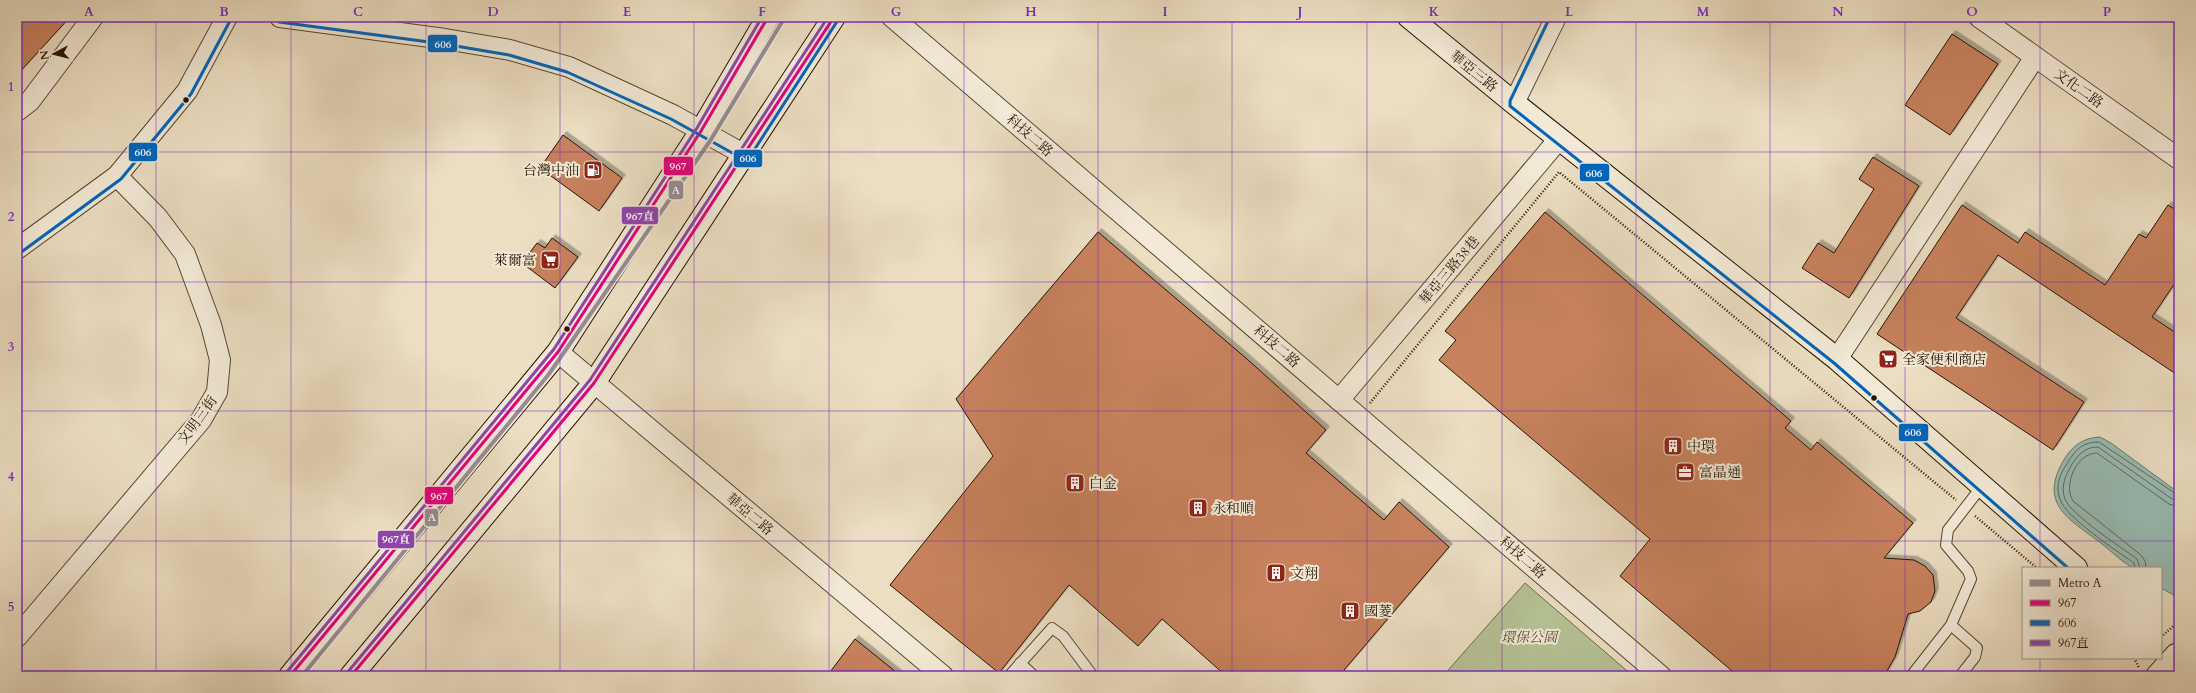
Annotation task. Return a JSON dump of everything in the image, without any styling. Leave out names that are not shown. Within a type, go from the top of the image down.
[{"type":"street","points":[[17,111],[30,101],[93,17]]},
{"type":"street","points":[[17,249],[118,176],[187,91],[228,17]]},
{"type":"street","points":[[280,17],[445,39],[510,50],[569,67],[673,115],[745,155]]},
{"type":"street","points":[[290,676],[558,352],[701,131],[768,17]]},
{"type":"street","points":[[351,676],[594,384],[834,17]]},
{"type":"street","name":"科技二路","points":[[892,17],[1661,676]]},
{"type":"street","name":"華亞三路","points":[[1409,17],[1559,139],[1838,359],[2075,567]]},
{"type":"street","points":[[1514,103],[1556,17]]},
{"type":"street","name":"文化二路","points":[[1979,17],[2179,159]]},
{"type":"street","points":[[1838,359],[2035,57]]},
{"type":"street","name":"華亞三路38巷","points":[[1339,400],[1559,139]]},
{"type":"street","name":"文明三街","points":[[17,637],[201,420],[217,392],[220,360],[212,325],[185,254],[158,218],[118,176]]},
{"type":"street","name":"華亞二路","points":[[558,352],[594,384],[943,676]]},
{"type":"street","points":[[2148,673],[2174,652]]},
{"type":"lane","points":[[1911,676],[1951,625],[1971,579],[1968,571],[1946,545],[1948,530],[1982,486]]},
{"type":"lane","points":[[1951,625],[1977,648],[1975,657],[1960,676]]},
{"type":"lane","points":[[1009,676],[1052,628],[1063,636],[1093,676]]},
{"type":"lane","points":[[1020,663],[1034,676]]},
{"type":"path","points":[[1368,406],[1559,172],[2036,567]]},
{"type":"path","points":[[2162,636],[2179,620]]},
{"type":"path","points":[[2136,659],[2148,673]]},
{"type":"green space","name":"環保公園","points":[[1525,583],[1633,676],[1443,676]]},
{"type":"water","points":[[2100,437],[2111,443],[2179,493],[2179,598],[2162,589],[2162,567],[2130,566],[2078,526],[2060,508],[2055,499],[2054,487],[2057,474],[2065,458],[2072,449],[2084,440]]},
{"type":"building","points":[[17,17],[70,17],[17,75]]},
{"type":"building","points":[[1952,34],[1998,64],[1950,135],[1905,105]]},
{"type":"building","points":[[563,135],[622,178],[599,211],[540,168]]},
{"type":"building","points":[[1873,157],[1919,186],[1849,298],[1802,268],[1818,243],[1834,253],[1874,189],[1859,179]]},
{"type":"building","points":[[1962,205],[2018,243],[2025,232],[2105,285],[2139,234],[2146,238],[2168,205],[2179,212],[2179,277],[2152,317],[2179,335],[2179,376],[1998,255],[1956,318],[2084,402],[2053,450],[1877,334]]},
{"type":"building","name":"中環","points":[[1545,212],[1791,421],[1785,428],[1811,450],[1817,442],[1913,523],[1884,558],[1914,560],[1925,566],[1933,575],[1935,591],[1931,602],[1920,611],[1908,614],[1895,657],[1884,676],[1738,676],[1620,576],[1650,539],[1439,360],[1456,340],[1445,331]]},
{"type":"building","points":[[1098,232],[1247,359],[1326,430],[1306,453],[1384,520],[1399,502],[1449,547],[1339,676],[1226,676],[1162,619],[1138,646],[1069,585],[999,673],[890,585],[993,456],[956,399]]},
{"type":"building","name":"萊爾富","points":[[552,238],[578,257],[555,288],[522,263],[537,243],[545,248]]},
{"type":"building","points":[[855,639],[901,676],[827,676]]},
{"type":"metro line","name":"A","points":[[302,676],[549,374],[710,141],[785,17]]},
{"type":"transit line","name":"967直","points":[[286,673],[554,349],[697,128],[762,17]]},
{"type":"transit line","name":"967","points":[[290,676],[558,352],[701,131],[768,17]]},
{"type":"transit line","name":"967直","points":[[347,673],[590,380],[828,17]]},
{"type":"transit line","name":"967","points":[[351,676],[594,383],[834,17]]},
{"type":"transit line","name":"606","points":[[1550,17],[1510,101],[1510,106],[1834,363],[2067,567]]},
{"type":"transit line","name":"606","points":[[20,253],[121,179],[191,94],[231,19]]},
{"type":"transit line","name":"606","points":[[279,22],[444,44],[509,55],[567,72],[671,119],[745,160],[749,158],[838,20]]},
{"type":"place","name":"台灣中油","points":[[593,170]]},
{"type":"place","name":"萊爾富","points":[[550,260]]},
{"type":"place","name":"全家便利商店","points":[[1888,359]]},
{"type":"place","name":"中環","points":[[1673,446]]},
{"type":"place","name":"富晶通","points":[[1685,472]]},
{"type":"place","name":"白金","points":[[1075,483]]},
{"type":"place","name":"永和順","points":[[1198,508]]},
{"type":"place","name":"文翔","points":[[1276,573]]},
{"type":"place","name":"國菱","points":[[1350,611]]}]
